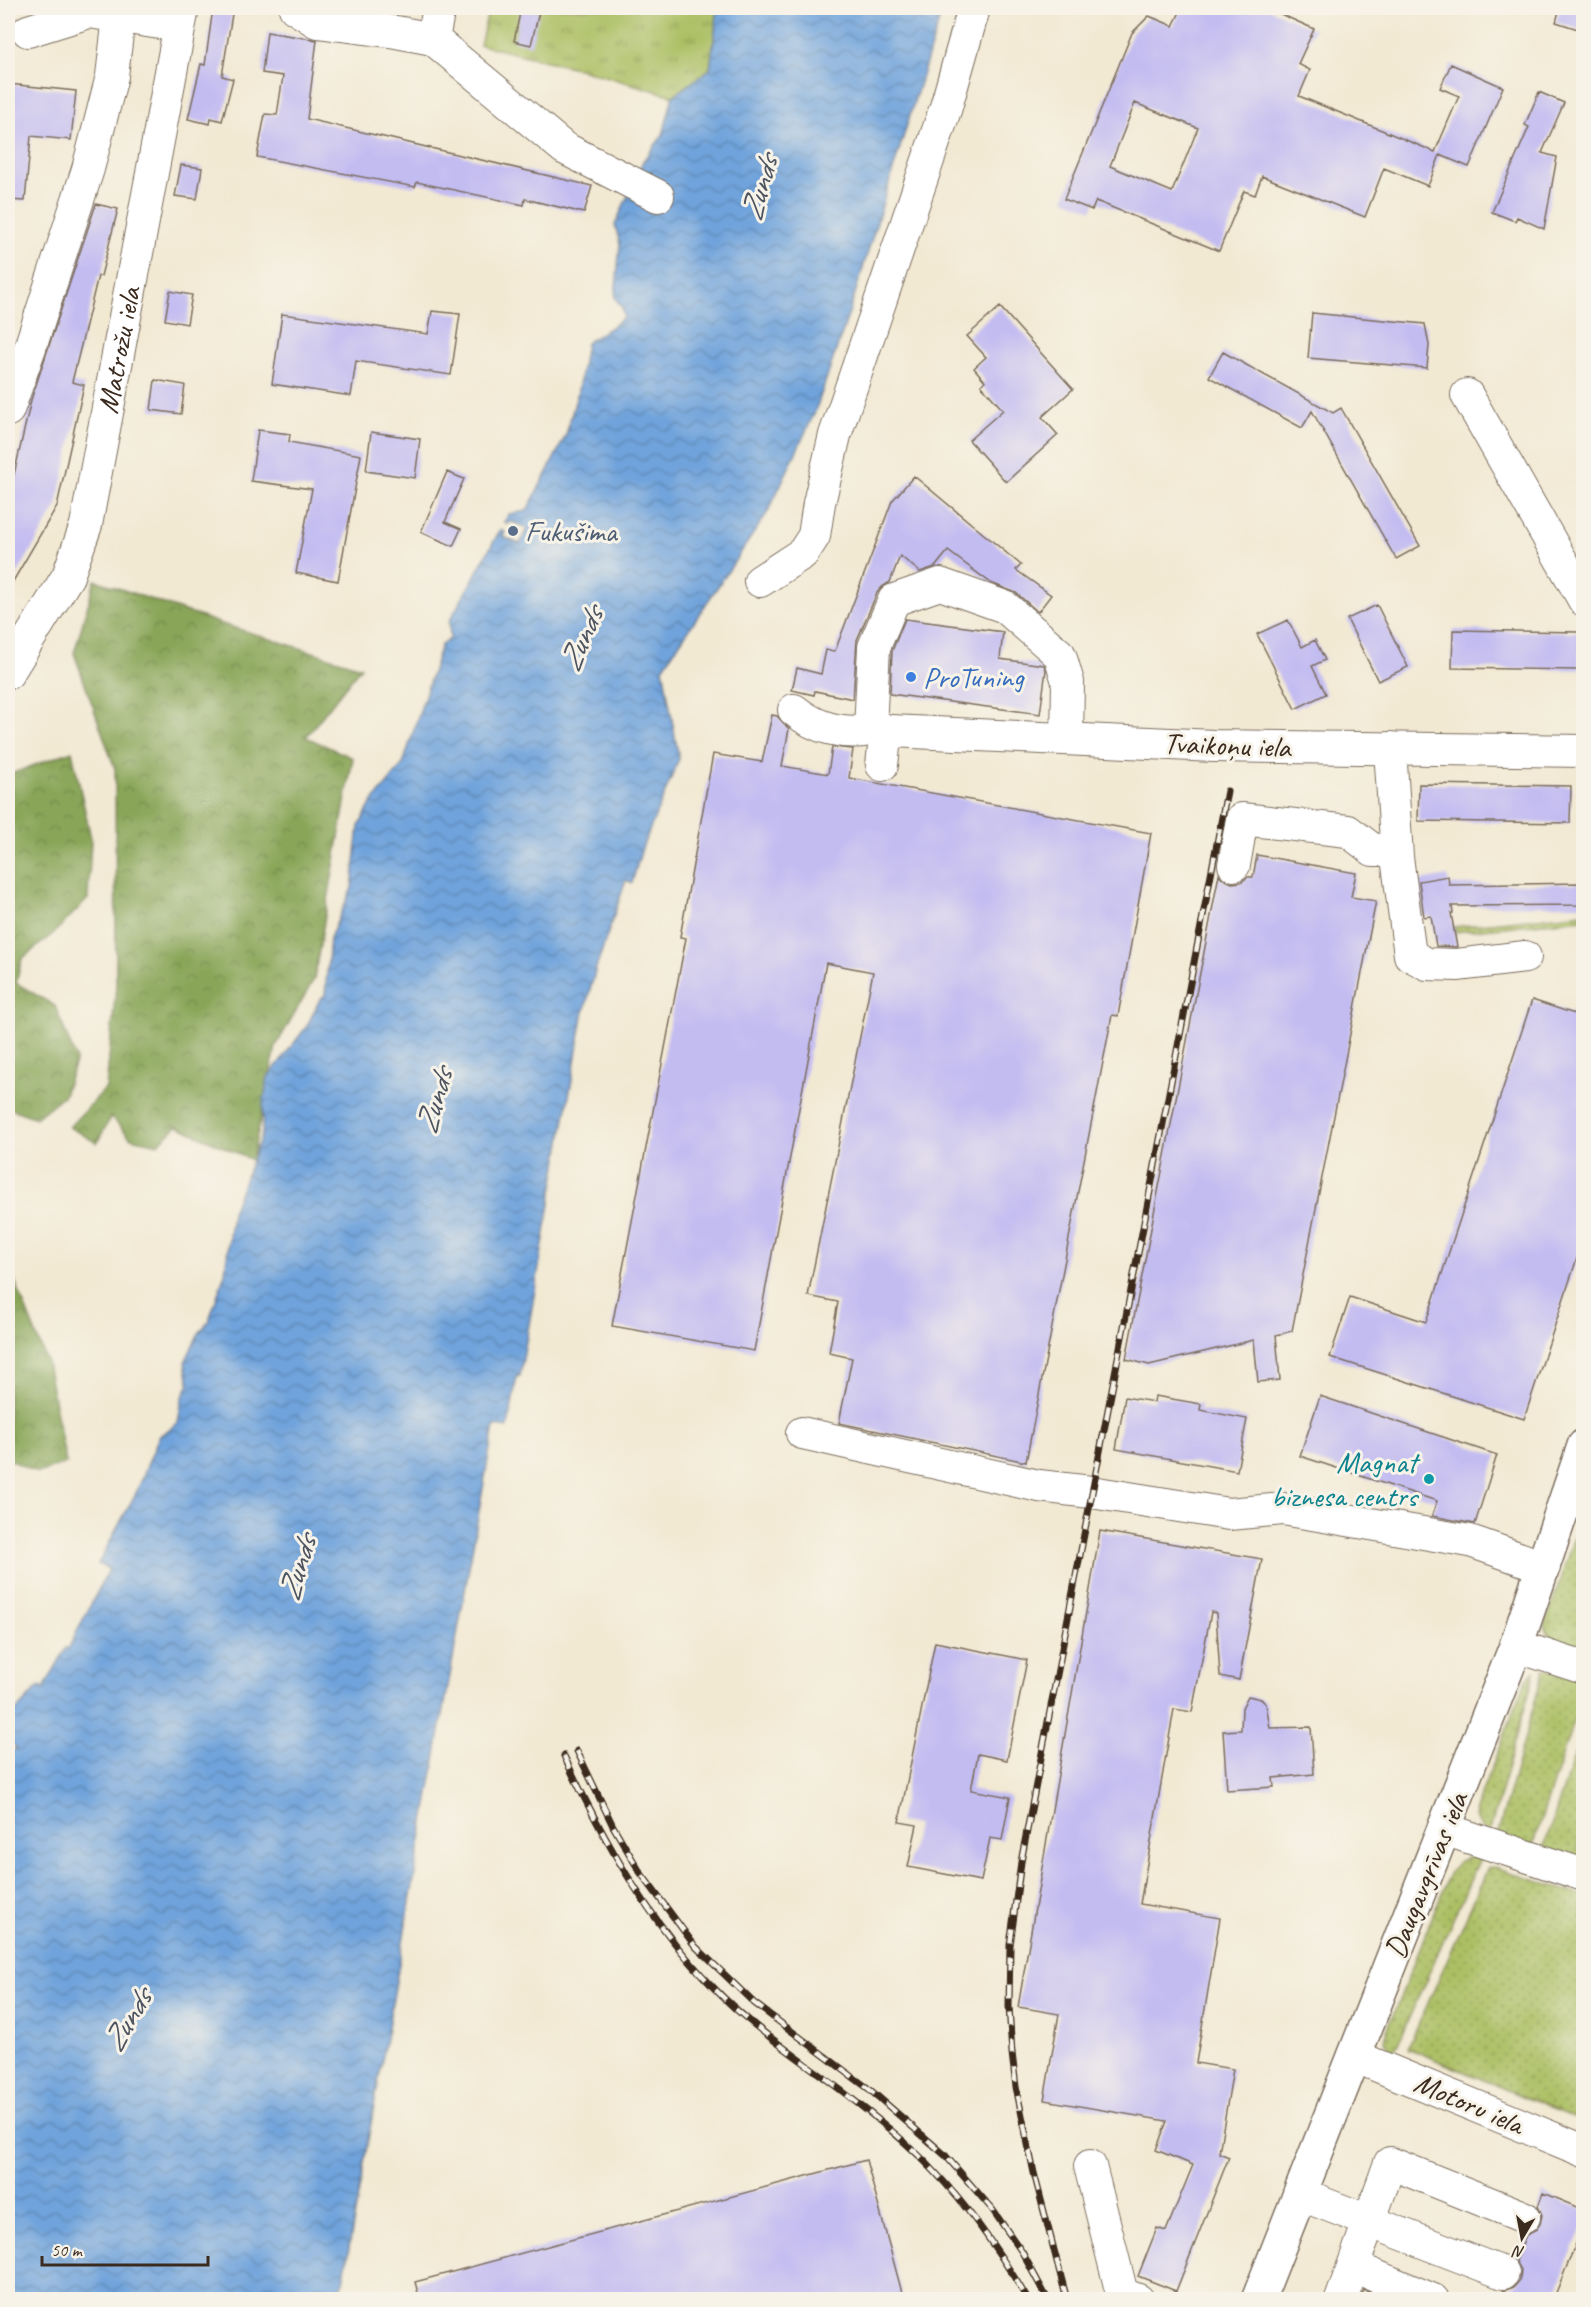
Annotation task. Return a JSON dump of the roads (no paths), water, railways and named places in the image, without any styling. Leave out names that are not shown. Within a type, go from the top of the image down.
[{"type":"main road","name":"Daugavgrīvas iela","points":[[1258,2300],[1516,1646],[1584,1446]]},
{"type":"street","points":[[295,8],[317,22],[433,39],[564,148],[658,196]]},
{"type":"street","points":[[433,39],[439,8]]},
{"type":"street","points":[[760,581],[803,553],[814,536],[819,503],[835,435],[946,107],[974,8]]},
{"type":"street","points":[[28,31],[89,12],[119,17],[181,17]]},
{"type":"street","points":[[8,409],[88,169],[112,76],[119,17]]},
{"type":"street","name":"Matrožu iela","points":[[8,673],[68,576],[86,525],[181,17]]},
{"type":"street","points":[[1467,395],[1584,600]]},
{"type":"street","points":[[882,765],[874,647],[894,600],[940,584],[1005,607],[1060,655],[1068,682],[1067,739]]},
{"type":"street","name":"Tvaikoņu iela","points":[[794,710],[806,720],[852,733],[878,730],[1214,746],[1584,751]]},
{"type":"street","points":[[1390,748],[1396,850],[1410,955],[1427,964],[1457,965],[1525,957]]},
{"type":"street","points":[[1233,865],[1242,819],[1348,831],[1373,850],[1396,850]]},
{"type":"street","points":[[802,1433],[1038,1486],[1229,1514],[1283,1509],[1470,1541],[1544,1567]]},
{"type":"street","points":[[1516,1646],[1584,1668]]},
{"type":"street","points":[[1444,1829],[1584,1875]]},
{"type":"street","name":"Motoru iela","points":[[1354,2056],[1584,2151]]},
{"type":"street","points":[[1341,2300],[1390,2163],[1524,2217]]},
{"type":"street","points":[[1090,2166],[1122,2294],[1138,2300]]},
{"type":"street","points":[[1299,2194],[1503,2273]]},
{"type":"street","points":[[1354,2267],[1421,2297],[1436,2247]]},
{"type":"water","name":"Zunds","points":[[718,8],[943,8],[850,310],[815,412],[768,512],[663,668],[679,759],[642,848],[632,883],[626,880],[596,968],[583,1016],[520,1376],[517,1376],[508,1428],[494,1426],[340,2299],[8,2299],[8,1755],[16,1748],[8,1739],[8,1719],[40,1686],[44,1688],[66,1648],[68,1649],[109,1569],[98,1564],[137,1491],[159,1436],[178,1423],[182,1399],[189,1383],[185,1362],[198,1335],[209,1320],[225,1273],[232,1212],[262,1134],[263,1105],[268,1077],[307,1026],[320,999],[325,995],[330,938],[352,888],[359,826],[371,804],[403,764],[441,645],[450,639],[449,622],[500,530],[505,532],[503,537],[520,544],[527,528],[510,521],[508,524],[504,522],[509,514],[527,511],[566,435],[578,391],[586,343],[624,316],[622,307],[615,298],[620,244],[615,225],[643,161],[663,135],[673,96],[710,69]]},
{"type":"railway","points":[[1067,2300],[1034,2173],[1016,2087],[1009,2006],[1010,1945],[1021,1862],[1227,791]]},
{"type":"railway","points":[[577,1751],[613,1826],[640,1872],[695,1946],[754,2003],[869,2089],[945,2155],[992,2209],[1022,2252],[1048,2300]]},
{"type":"railway","points":[[564,1756],[611,1849],[648,1907],[690,1962],[747,2019],[876,2118],[925,2161],[972,2216],[1028,2300]]},
{"type":"place","name":"Fukušima","points":[[513,531]]},
{"type":"place","name":"ProTuning","points":[[911,677]]},
{"type":"place","name":"Magnat biznesa centrs","points":[[1429,1479]]}]
